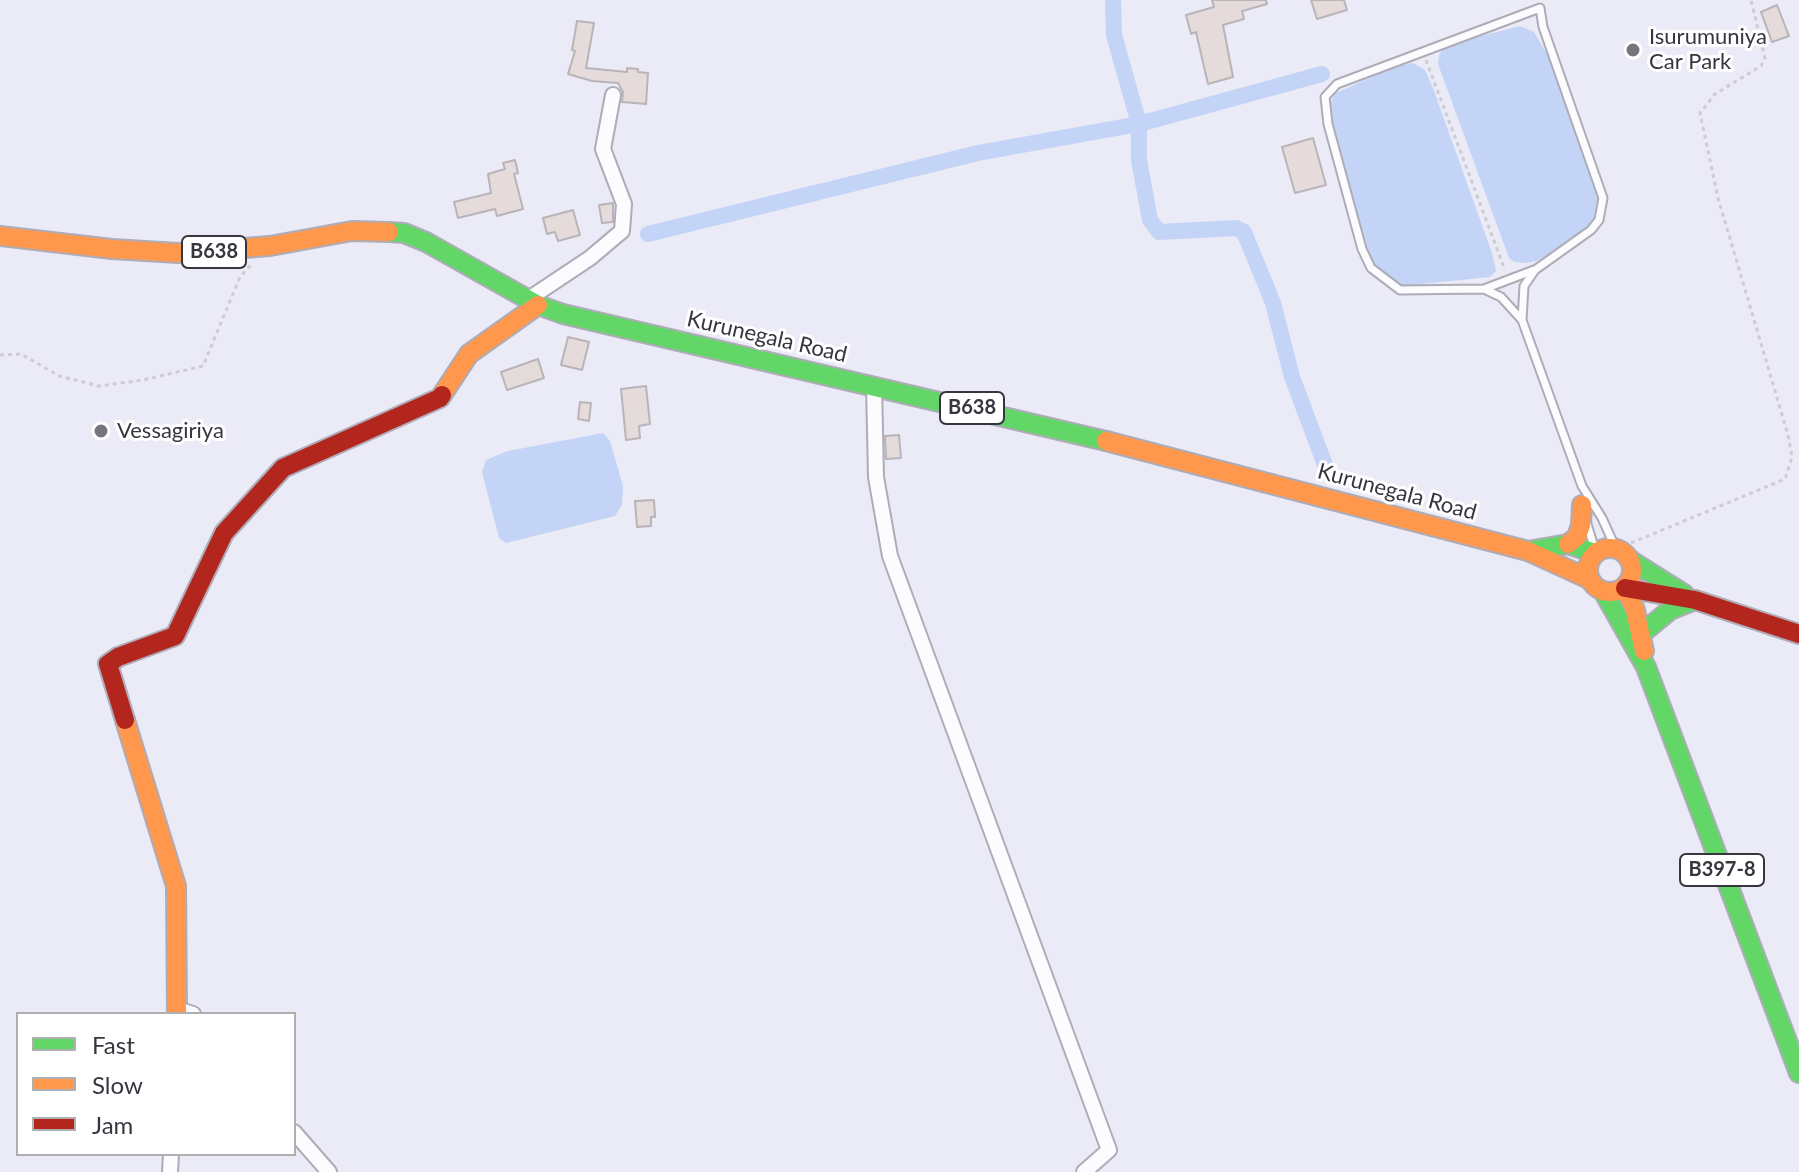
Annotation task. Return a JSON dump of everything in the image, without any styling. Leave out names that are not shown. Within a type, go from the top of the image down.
[{"type":"main road","name":"Kurunegala Road","points":[[0,236],[152,253],[205,253],[270,246],[352,231],[404,233],[426,242],[532,302],[563,314],[1176,457],[1528,551],[1596,585]]},
{"type":"main road","points":[[182,1012],[176,886],[108,664],[118,657],[175,636],[224,533],[283,468],[440,398],[469,354],[532,302]]},
{"type":"main road","points":[[1568,544],[1577,537],[1581,525],[1582,496]]},
{"type":"main road","name":"Kurunegala Road","points":[[1528,551],[1568,544],[1595,553]]},
{"type":"main road","points":[[1646,667],[1596,585],[1589,564],[1595,553],[1605,549],[1623,554],[1695,600]]},
{"type":"main road","points":[[1623,554],[1632,575],[1625,588],[1641,634],[1646,667]]},
{"type":"main road","points":[[1596,585],[1615,592],[1625,588],[1695,600],[1799,634]]},
{"type":"main road","points":[[1641,634],[1670,610],[1695,600]]},
{"type":"main road","name":"B397-8","points":[[1646,667],[1799,1073]]},
{"type":"street","points":[[532,302],[622,231],[624,204],[603,149],[613,95]]},
{"type":"street","points":[[874,385],[876,477],[890,556],[1109,1150],[1084,1172]]},
{"type":"street","points":[[296,1134],[329,1172]]},
{"type":"lane","points":[[1540,8],[1543,27],[1603,198],[1599,220],[1591,230],[1535,270],[1484,289],[1400,290],[1371,268],[1362,249],[1328,124],[1325,97],[1337,84],[1540,8]]},
{"type":"lane","points":[[1535,270],[1524,286],[1522,320],[1582,496],[1595,553]]},
{"type":"lane","points":[[1484,289],[1501,297],[1522,320]]},
{"type":"lane","points":[[1582,496],[1623,554]]},
{"type":"path","points":[[1623,554],[1785,479],[1792,457],[1718,198],[1700,113],[1715,94],[1761,66],[1765,58],[1751,0]]},
{"type":"path","points":[[1423,52],[1509,280]]},
{"type":"path","points":[[0,355],[21,354],[59,376],[99,386],[143,380],[203,366],[240,277],[270,246]]},
{"type":"water","points":[[1520,26],[1534,32],[1553,64],[1600,201],[1596,219],[1573,241],[1537,261],[1525,263],[1509,258],[1438,64],[1442,50],[1469,39]]},
{"type":"water","points":[[1413,63],[1425,70],[1433,88],[1492,253],[1496,271],[1490,277],[1402,286],[1393,283],[1370,261],[1329,104],[1336,93],[1394,67]]},
{"type":"water","points":[[603,433],[610,441],[623,486],[622,505],[615,516],[506,543],[499,538],[482,472],[486,460],[508,451]]},
{"type":"building","points":[[1212,0],[1266,0],[1267,4],[1242,11],[1244,19],[1223,25],[1233,77],[1208,84],[1196,32],[1191,34],[1186,15],[1214,7]]},
{"type":"building","points":[[1311,0],[1344,0],[1347,10],[1317,19]]},
{"type":"building","points":[[1777,5],[1789,36],[1772,42],[1761,12]]},
{"type":"building","points":[[577,21],[594,23],[586,68],[627,72],[627,68],[648,73],[646,104],[622,102],[623,92],[618,83],[592,81],[568,74],[575,51],[572,50]]},
{"type":"building","points":[[1313,138],[1326,185],[1295,193],[1282,147]]},
{"type":"building","points":[[515,160],[518,173],[514,174],[523,209],[497,216],[495,209],[458,218],[454,202],[491,193],[488,174],[505,169],[503,163]]},
{"type":"building","points":[[613,203],[613,222],[602,223],[599,205]]},
{"type":"building","points":[[573,210],[580,235],[558,241],[555,232],[547,234],[543,218]]},
{"type":"building","points":[[568,337],[589,342],[582,370],[561,365]]},
{"type":"building","points":[[538,359],[544,378],[507,390],[501,372]]},
{"type":"building","points":[[646,386],[650,424],[639,426],[640,438],[626,440],[621,389]]},
{"type":"building","points":[[580,402],[591,403],[589,421],[578,419]]},
{"type":"building","points":[[899,435],[901,458],[886,459],[885,436]]},
{"type":"building","points":[[654,500],[655,517],[651,517],[651,526],[637,527],[635,501]]},
{"type":"waterway","points":[[1113,0],[1114,35],[1139,124],[1139,160],[1150,220],[1159,232],[1236,228],[1244,232],[1273,303],[1292,377],[1325,465]]},
{"type":"waterway","points":[[648,234],[978,153],[1139,124],[1322,74]]},
{"type":"traffic: fast","points":[[389,232],[404,233],[426,242],[538,305],[563,314],[1106,441]]},
{"type":"traffic: fast","points":[[1528,551],[1568,544],[1595,553]]},
{"type":"traffic: fast","points":[[1630,560],[1684,594]]},
{"type":"traffic: fast","points":[[1603,591],[1646,667],[1799,1073]]},
{"type":"traffic: fast","points":[[1641,634],[1670,610],[1695,600]]},
{"type":"traffic: slow","points":[[0,236],[178,253],[270,246],[352,231],[389,232]]},
{"type":"traffic: slow","points":[[442,395],[469,354],[538,305]]},
{"type":"traffic: slow","points":[[1106,441],[1528,551],[1589,579]]},
{"type":"traffic: slow","points":[[1568,544],[1577,537],[1582,505]]},
{"type":"traffic: slow","points":[[1610,548],[1626,554],[1632,570],[1626,586],[1610,592],[1594,586],[1588,570],[1594,554],[1610,548]]},
{"type":"traffic: slow","points":[[1625,588],[1635,610],[1644,651]]},
{"type":"traffic: slow","points":[[125,720],[176,886],[177,1012]]},
{"type":"traffic: jam","points":[[125,720],[108,664],[118,657],[175,636],[224,533],[283,468],[442,395]]},
{"type":"traffic: jam","points":[[1625,588],[1695,600],[1799,634]]},
{"type":"place","name":"Isurumuniya Car Park","points":[[1633,50]]},
{"type":"place","name":"Vessagiriya","points":[[101,431]]}]
